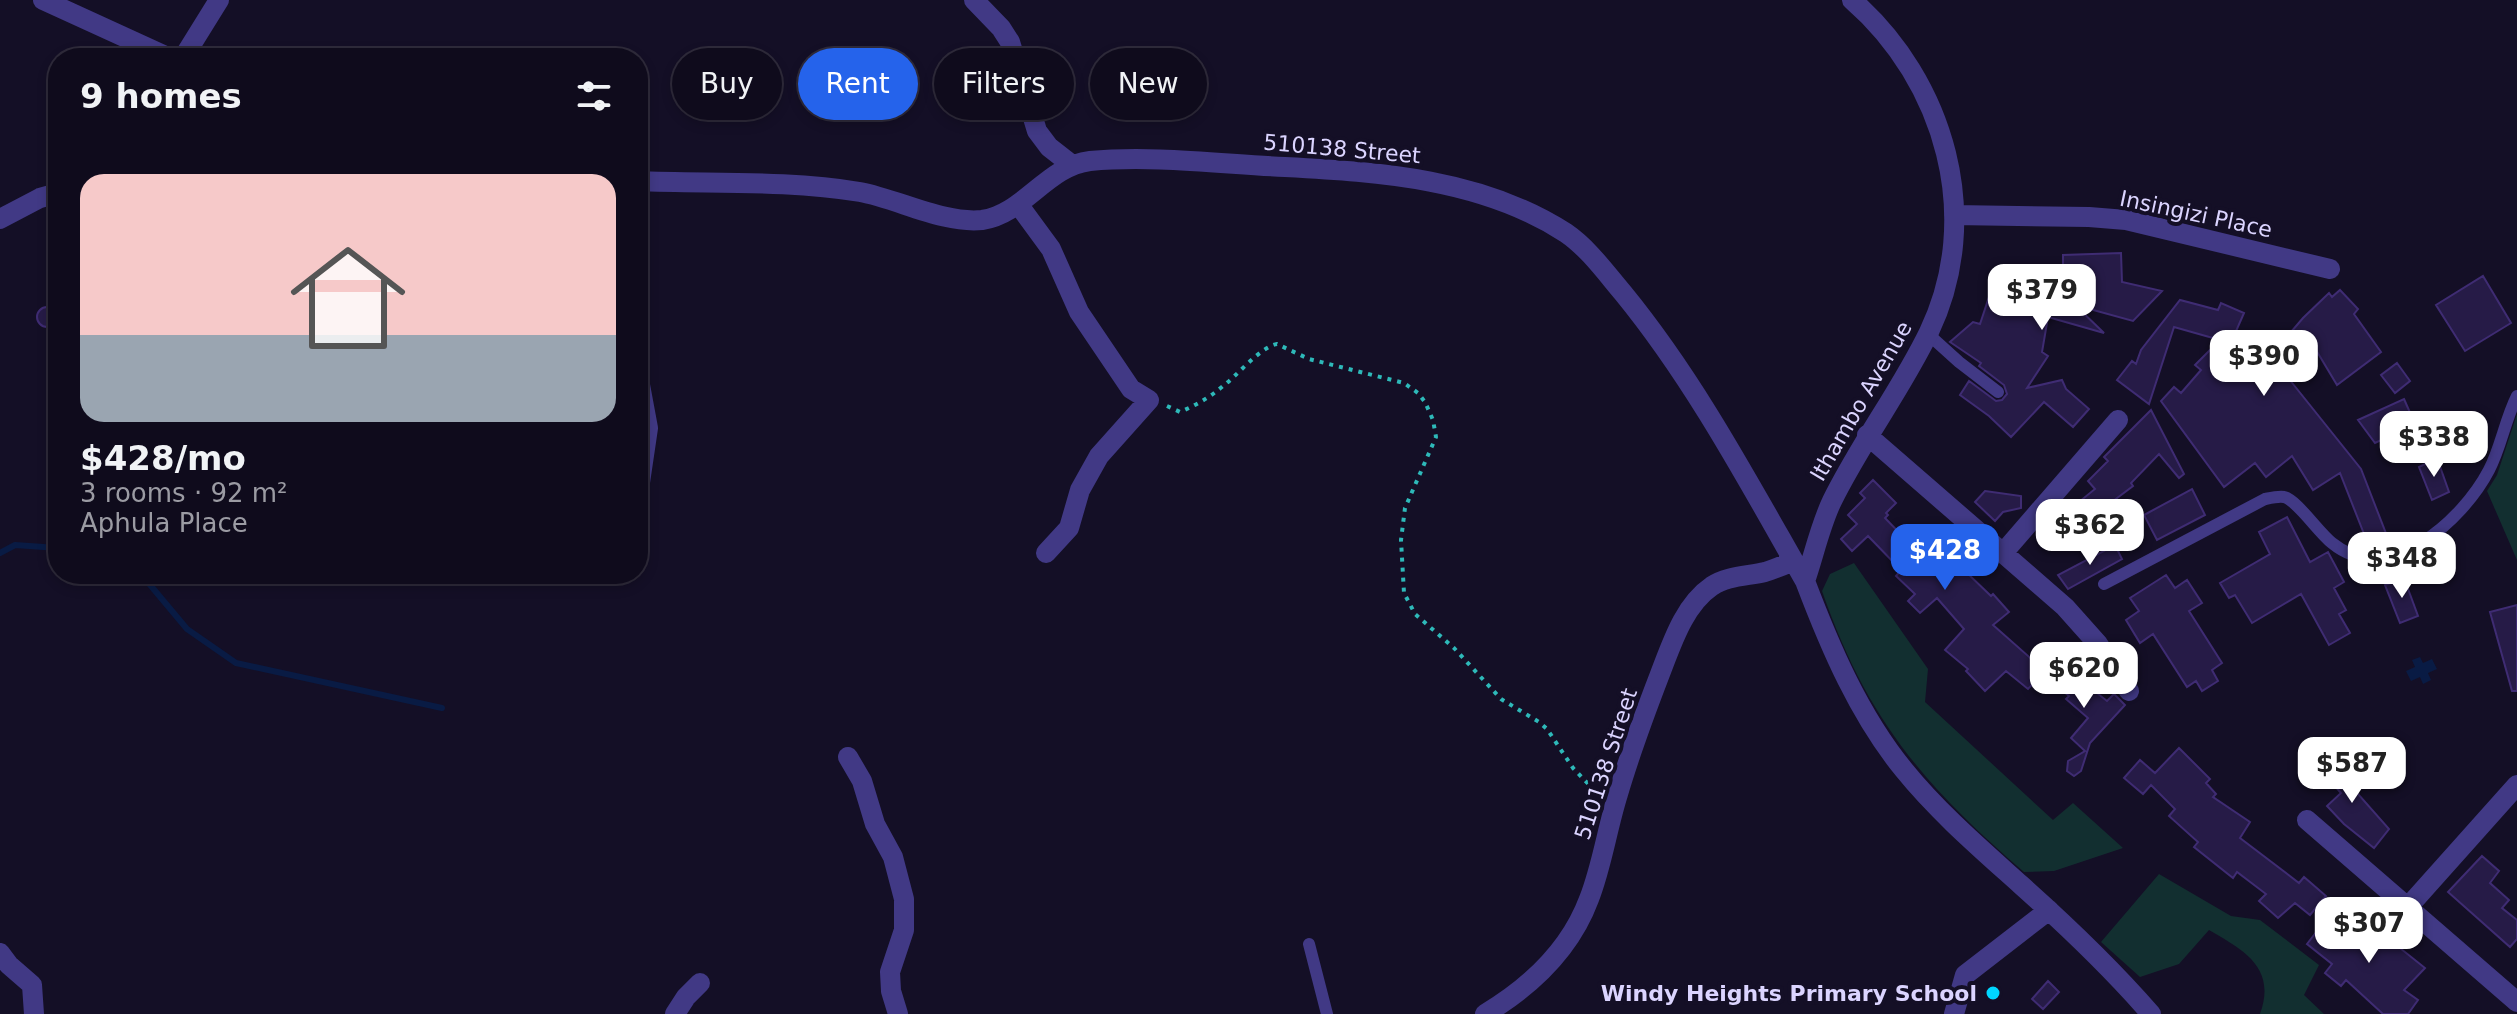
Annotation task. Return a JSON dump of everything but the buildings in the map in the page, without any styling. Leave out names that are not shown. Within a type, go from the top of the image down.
[{"type":"street","points":[[43,0],[133,48]]},
{"type":"street","points":[[189,48],[219,0]]},
{"type":"street","points":[[974,0],[1010,42],[1037,131],[1049,147],[1072,165]]},
{"type":"street","name":"Ithambo Avenue","points":[[1805,581],[1831,504],[1867,435],[1928,334],[1943,297],[1952,255],[1954,215],[1947,152],[1934,110],[1904,56],[1871,16],[1852,0]]},
{"type":"street","name":"510138 Street","points":[[648,181],[826,188],[882,197],[969,220],[992,217],[1018,204],[1055,174],[1086,161],[1127,160],[1400,175],[1465,190],[1521,210],[1567,234],[1603,269],[1653,332],[1711,420],[1805,581]]},
{"type":"street","points":[[0,219],[48,196]]},
{"type":"street","points":[[1018,204],[1051,249],[1079,312],[1131,389],[1149,400],[1099,456],[1080,490],[1069,528],[1046,553]]},
{"type":"street","name":"Insingizi Place","points":[[1954,215],[2126,220],[2330,269]]},
{"type":"street","points":[[2003,553],[2118,420]]},
{"type":"street","points":[[1867,435],[2065,607],[2098,644],[2129,691]]},
{"type":"street","name":"510138 Street","points":[[1485,1014],[1538,975],[1570,937],[1590,899],[1638,732],[1670,648],[1693,605],[1714,584],[1765,572],[1793,561]]},
{"type":"street","points":[[1805,581],[1844,674],[1902,768],[1929,798],[2104,962],[2151,1014]]},
{"type":"street","points":[[848,757],[862,781],[875,824],[893,857],[904,899],[904,930],[890,972],[891,991],[898,1014]]},
{"type":"street","points":[[2408,907],[2517,785]]},
{"type":"street","points":[[2307,820],[2517,1002]]},
{"type":"street","points":[[1954,1014],[1965,975],[2049,910]]},
{"type":"street","points":[[3,962],[32,985],[34,1014]]},
{"type":"street","points":[[675,1014],[700,983]]},
{"type":"lane","points":[[1928,334],[1998,392]]},
{"type":"lane","points":[[2104,584],[2265,499],[2284,497],[2300,506],[2316,530],[2349,554],[2384,558],[2402,554],[2445,525],[2476,491],[2489,471],[2517,396]]},
{"type":"lane","points":[[1309,944],[1327,1014]]},
{"type":"path","points":[[1149,400],[1180,412],[1199,404],[1268,346],[1277,344],[1298,356],[1395,380],[1413,388],[1430,412],[1436,437],[1430,456],[1409,495],[1402,524],[1401,581],[1409,606],[1454,648],[1501,699],[1547,729],[1583,780],[1614,808]]},
{"type":"green space","points":[[2517,414],[2517,560],[2487,491],[2497,475]]},
{"type":"green space","points":[[1854,563],[1928,669],[1925,702],[2053,820],[2073,803],[2123,848],[2054,871],[2024,872],[1956,810],[1902,747],[1879,713],[1839,636],[1822,591],[1830,574]]},
{"type":"green space","points":[[2159,874],[2231,916],[2260,920],[2319,965],[2304,995],[2324,1014],[2260,1014],[2264,984],[2254,962],[2209,930],[2179,964],[2140,977],[2101,942]]},
{"type":"water","points":[[2420,657],[2423,663],[2432,659],[2437,669],[2428,673],[2431,680],[2423,684],[2420,677],[2411,681],[2406,671],[2415,667],[2412,660]]},
{"type":"waterway","points":[[0,553],[15,545],[48,547]]},
{"type":"waterway","points":[[149,584],[187,629],[236,663],[442,708]]},
{"type":"place","name":"Windy Heights Primary School","points":[[1993,993]]}]
